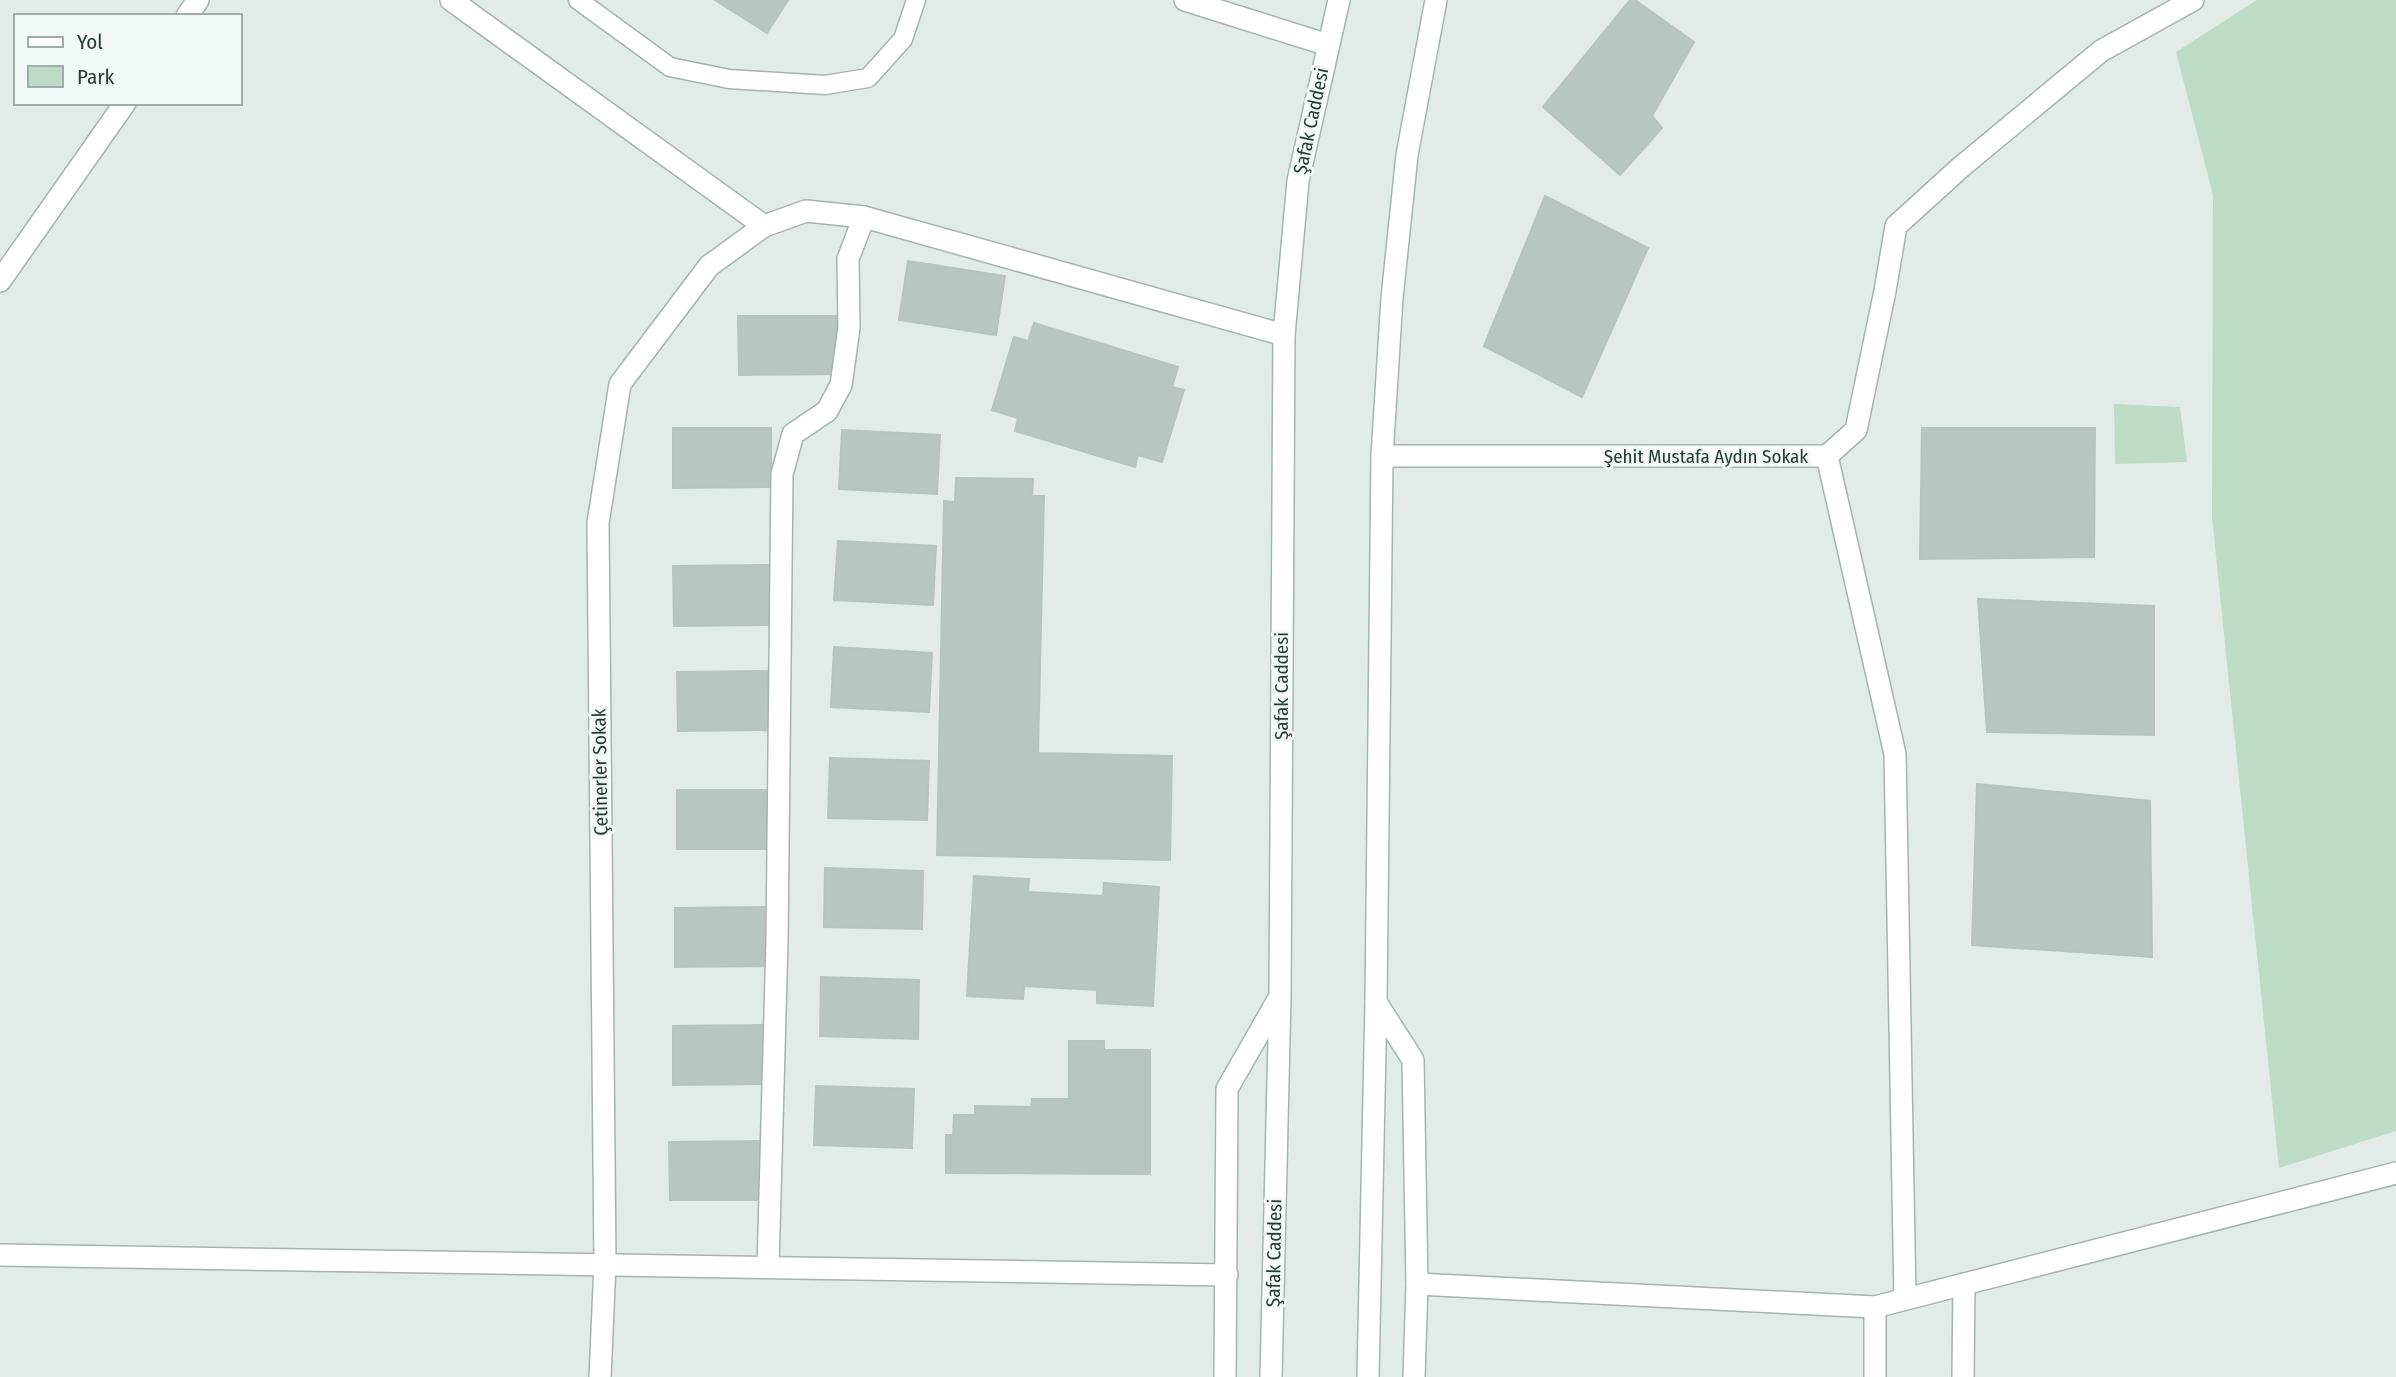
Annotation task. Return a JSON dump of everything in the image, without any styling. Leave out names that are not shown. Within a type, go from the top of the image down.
[{"type":"street","points":[[451,0],[764,226]]},
{"type":"street","points":[[1185,0],[1328,46]]},
{"type":"street","name":"Şafak Caddesi","points":[[1271,1377],[1280,996],[1284,335],[1298,181],[1339,0]]},
{"type":"street","points":[[1368,1377],[1376,1002],[1382,456],[1392,298],[1407,155],[1436,0]]},
{"type":"street","name":"Şehit Mustafa Aydın Sokak","points":[[1382,456],[1827,456],[1856,430],[1896,226],[1961,167],[2101,51],[2193,0]]},
{"type":"street","points":[[0,281],[124,105]]},
{"type":"street","name":"Çetinerler Sokak","points":[[600,1377],[605,1264],[598,523],[620,384],[709,266],[764,226],[806,211],[864,217],[1284,335]]},
{"type":"street","points":[[768,1267],[778,913],[782,474],[793,434],[827,411],[841,385],[849,328],[848,259],[864,217]]},
{"type":"street","points":[[1827,456],[1895,754],[1905,1299]]},
{"type":"street","points":[[1225,1377],[1227,1089],[1280,996]]},
{"type":"street","points":[[1376,1002],[1413,1060],[1417,1284],[1414,1377]]},
{"type":"street","points":[[1417,1284],[1875,1307],[2396,1173]]},
{"type":"street","points":[[0,1255],[1227,1275]]},
{"type":"street","points":[[1962,1377],[1964,1284]]},
{"type":"street","points":[[1875,1307],[1875,1377]]},
{"type":"lane","points":[[578,0],[670,66],[729,79],[825,85],[868,78],[904,39],[916,0]]},
{"type":"green space","points":[[2257,0],[2396,0],[2396,1131],[2279,1168],[2212,517],[2213,195],[2176,52]]},
{"type":"green space","points":[[2114,404],[2180,407],[2187,462],[2115,464]]},
{"type":"building","points":[[715,0],[788,0],[767,33]]},
{"type":"building","points":[[1630,0],[1635,0],[1694,42],[1652,116],[1662,128],[1620,175],[1543,107]]},
{"type":"building","points":[[1545,196],[1648,248],[1582,397],[1484,346]]},
{"type":"building","points":[[908,261],[1005,276],[996,335],[899,320]]},
{"type":"building","points":[[738,316],[836,316],[837,374],[739,375]]},
{"type":"building","points":[[1034,323],[1178,367],[1172,387],[1184,390],[1162,462],[1138,455],[1135,467],[1015,431],[1018,418],[992,410],[1014,337],[1028,341]]},
{"type":"building","points":[[673,428],[771,428],[771,487],[673,488]]},
{"type":"building","points":[[1922,428],[2095,428],[2094,557],[1920,559]]},
{"type":"building","points":[[842,430],[940,435],[937,494],[839,489]]},
{"type":"building","points":[[956,478],[1033,479],[1032,496],[1044,496],[1038,753],[1172,756],[1170,860],[937,855],[944,501],[955,502]]},
{"type":"building","points":[[838,541],[936,546],[933,605],[834,600]]},
{"type":"building","points":[[772,565],[772,625],[674,626],[673,566]]},
{"type":"building","points":[[1978,599],[2154,606],[2154,735],[1987,732]]},
{"type":"building","points":[[834,647],[932,653],[929,712],[831,707]]},
{"type":"building","points":[[776,671],[776,730],[678,731],[677,672]]},
{"type":"building","points":[[830,758],[929,761],[927,820],[828,818]]},
{"type":"building","points":[[1977,784],[2150,801],[2152,957],[1972,945]]},
{"type":"building","points":[[677,790],[775,790],[775,849],[677,849]]},
{"type":"building","points":[[825,868],[923,871],[922,929],[824,927]]},
{"type":"building","points":[[974,876],[1029,879],[1028,892],[1103,896],[1104,883],[1159,887],[1153,1006],[1097,1003],[1097,990],[1024,986],[1023,999],[967,996]]},
{"type":"building","points":[[773,907],[773,966],[675,967],[675,908]]},
{"type":"building","points":[[821,977],[919,980],[918,1039],[820,1036]]},
{"type":"building","points":[[771,1025],[771,1084],[673,1085],[673,1026]]},
{"type":"building","points":[[1069,1041],[1104,1041],[1104,1050],[1150,1050],[1150,1174],[946,1173],[946,1135],[953,1135],[954,1115],[975,1115],[975,1106],[1031,1107],[1032,1099],[1069,1099]]},
{"type":"building","points":[[816,1086],[914,1089],[912,1148],[814,1145]]},
{"type":"building","points":[[767,1141],[768,1200],[670,1200],[669,1142]]}]
